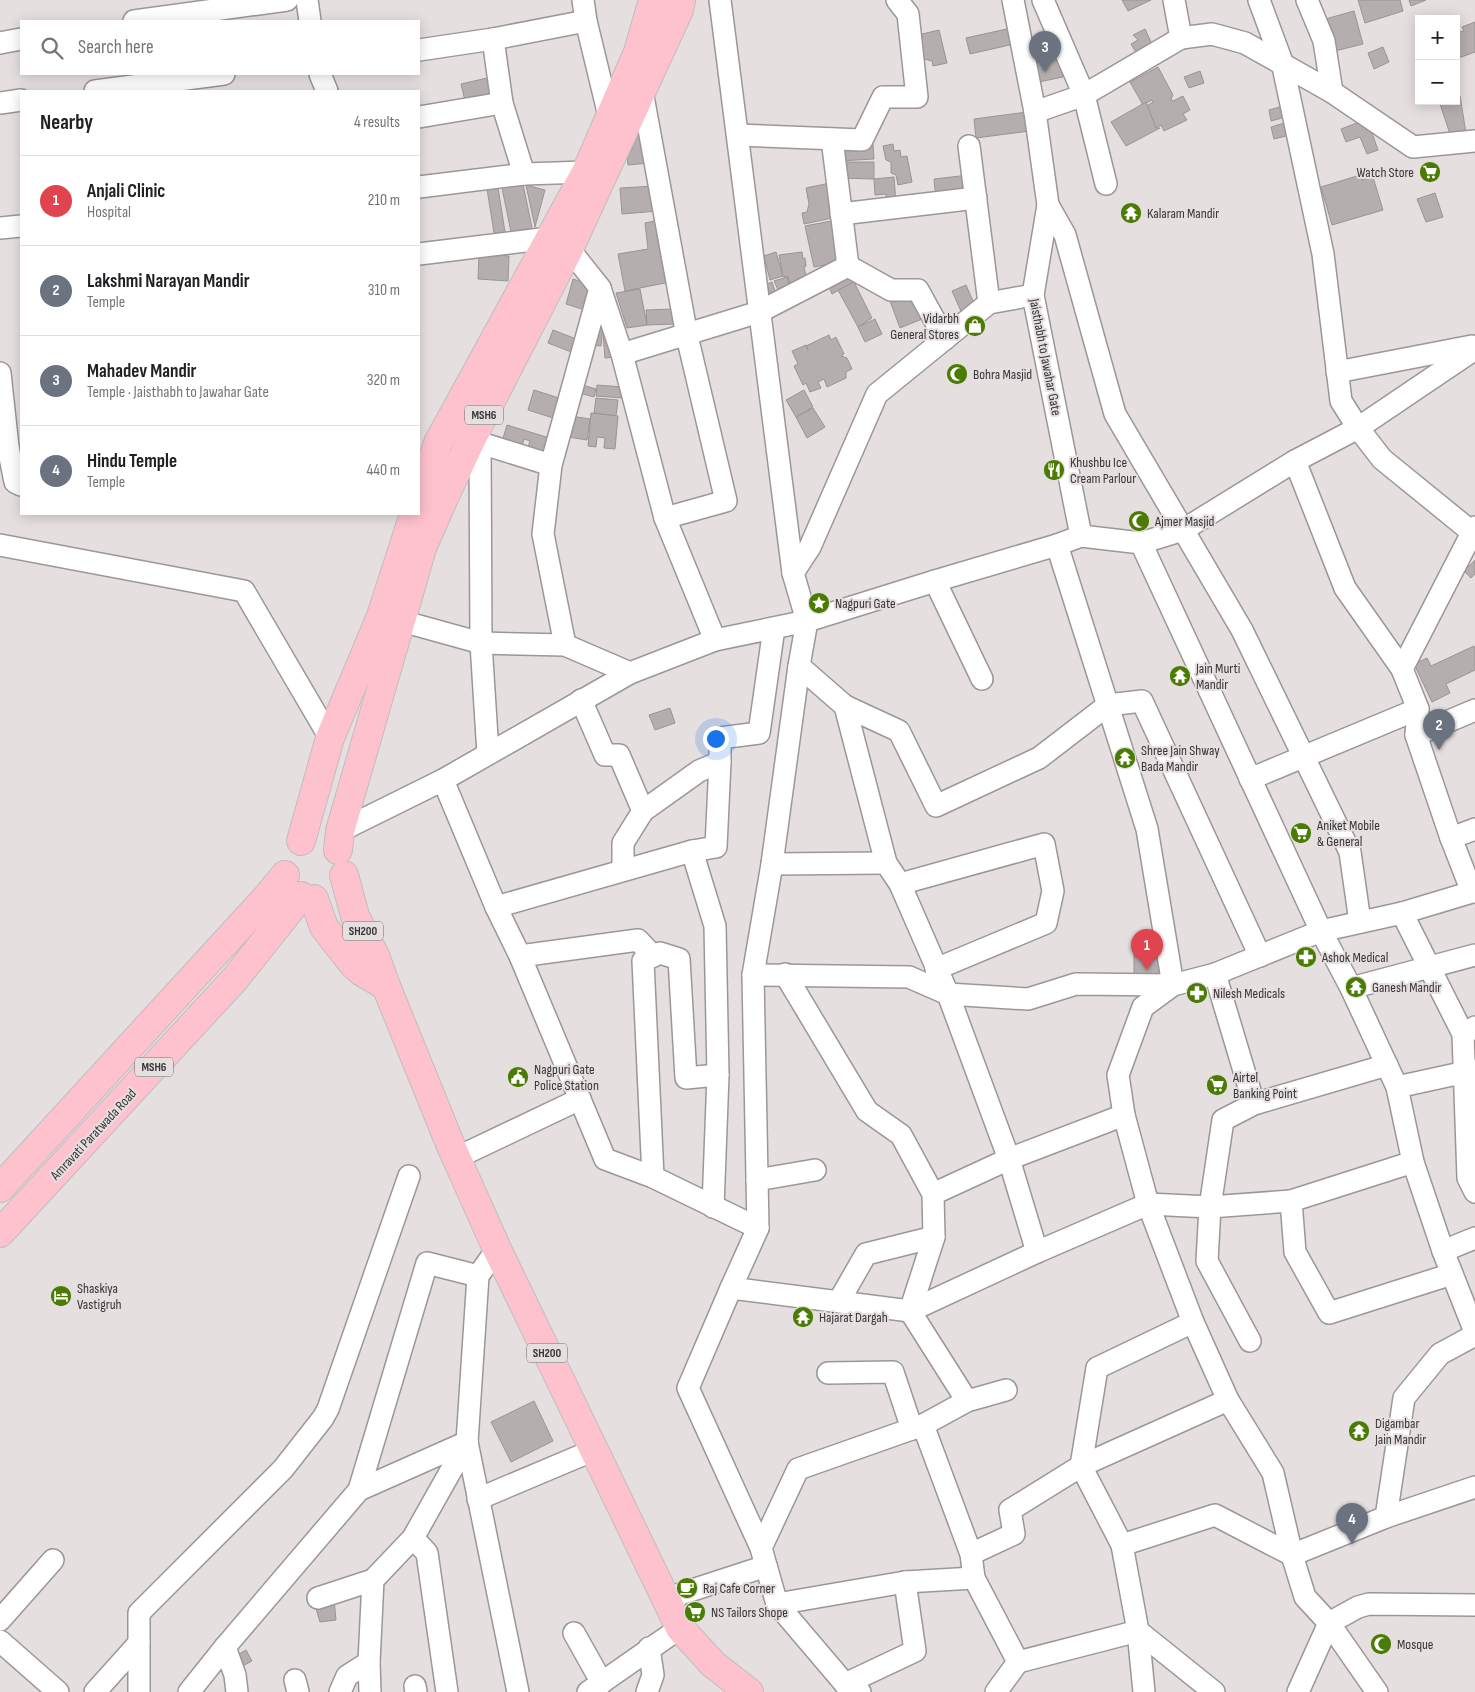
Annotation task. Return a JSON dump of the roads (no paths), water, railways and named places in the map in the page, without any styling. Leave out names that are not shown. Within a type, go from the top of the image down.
[{"type":"main road","name":"MSH6","points":[[301,841],[330,738],[391,618],[442,500],[476,441],[559,244],[609,116],[638,52],[653,0]]},
{"type":"main road","name":"MSH6","points":[[420,498],[438,443],[559,244],[642,91],[679,10],[681,0]]},
{"type":"main road","name":"MSH6","points":[[341,852],[414,515]]},
{"type":"main road","points":[[314,838],[328,841],[341,852],[338,888],[327,896],[300,890],[285,861],[290,849],[301,841],[314,838]]},
{"type":"main road","name":"SH200","points":[[341,852],[355,916],[376,958],[456,1158],[497,1249],[665,1599],[680,1628],[714,1664],[749,1692]]},
{"type":"main road","name":"MSH6","points":[[0,1188],[266,898],[300,890]]},
{"type":"main road","name":"SH200","points":[[300,890],[324,927],[354,964],[362,972],[386,986]]},
{"type":"main road","name":"Amravati Paratwada Road","points":[[0,1234],[234,980],[300,890]]},
{"type":"main road","points":[[714,1664],[724,1692]]},
{"type":"street","points":[[139,20],[183,11],[287,0]]},
{"type":"street","points":[[307,0],[310,20]]},
{"type":"street","points":[[583,0],[586,21],[609,116]]},
{"type":"street","points":[[720,0],[793,573],[807,622],[799,666],[772,864],[753,975],[758,1228],[688,1388],[764,1557],[777,1604],[852,1688],[915,1651],[905,1582]]},
{"type":"street","points":[[738,135],[862,140],[883,97],[917,97],[908,14],[897,0]]},
{"type":"street","name":"Jaisthabh to Jawahar Gate","points":[[1013,0],[1035,112],[1048,205],[1034,295],[1081,536]]},
{"type":"street","points":[[1043,0],[1084,94],[1106,184]]},
{"type":"street","points":[[1174,0],[1181,38]]},
{"type":"street","points":[[1259,0],[1282,62],[1323,254],[1341,401],[1358,428],[1382,459],[1474,532],[1402,669]]},
{"type":"street","points":[[1307,0],[1324,41],[1332,92]]},
{"type":"street","points":[[420,50],[492,39],[586,21]]},
{"type":"street","points":[[1035,112],[1084,94],[1181,38],[1212,34],[1245,43],[1282,62],[1332,92],[1413,147],[1475,141]]},
{"type":"street","points":[[0,43],[20,39]]},
{"type":"street","points":[[492,39],[502,103],[524,174]]},
{"type":"street","points":[[112,90],[161,87],[198,75]]},
{"type":"street","points":[[320,75],[327,90]]},
{"type":"street","points":[[642,91],[687,336],[726,501],[665,518]]},
{"type":"street","points":[[0,103],[20,100]]},
{"type":"street","points":[[420,117],[502,103]]},
{"type":"street","points":[[832,139],[848,266]]},
{"type":"street","points":[[969,146],[989,303]]},
{"type":"street","points":[[420,187],[524,174],[586,172]]},
{"type":"street","points":[[841,214],[976,198]]},
{"type":"street","points":[[1048,205],[1065,235],[1115,414],[1242,630],[1350,852],[1360,922]]},
{"type":"street","points":[[0,228],[20,226]]},
{"type":"street","points":[[420,254],[559,244],[600,288],[622,354],[665,518],[715,640]]},
{"type":"street","points":[[622,354],[687,336],[759,312],[848,266]]},
{"type":"street","points":[[848,266],[891,290],[918,290],[945,339]]},
{"type":"street","points":[[565,645],[543,534],[551,465],[600,288]]},
{"type":"street","points":[[793,573],[810,547],[876,394],[989,303],[1034,295]]},
{"type":"street","points":[[1337,372],[1475,347]]},
{"type":"street","points":[[341,852],[443,780],[581,700],[630,673],[715,640],[807,622],[1081,536],[1142,543],[1183,530],[1295,461],[1358,428],[1475,347]]},
{"type":"street","points":[[0,373],[4,447],[15,482],[20,484]]},
{"type":"street","points":[[488,754],[481,643],[476,441],[551,465]]},
{"type":"street","points":[[753,975],[785,974],[909,978],[948,994],[1028,998],[1076,984],[1173,985],[1215,974],[1320,931],[1402,913],[1474,892],[1451,838],[1416,735],[1418,709],[1402,669],[1345,588],[1295,461]]},
{"type":"street","points":[[1142,543],[1320,931],[1351,988],[1397,1087],[1413,1162],[1443,1251],[1475,1334],[1440,1354],[1404,1398],[1386,1517]]},
{"type":"street","points":[[0,545],[244,591],[330,738]]},
{"type":"street","points":[[1057,545],[1147,829],[1173,985]]},
{"type":"street","points":[[935,581],[982,679]]},
{"type":"street","points":[[391,618],[481,643],[565,645],[630,673]]},
{"type":"street","points":[[496,907],[692,851],[716,847],[720,738],[759,733],[774,628]]},
{"type":"street","points":[[799,666],[845,706],[899,731],[936,806],[1039,758],[1108,705],[1142,701],[1260,956]]},
{"type":"street","points":[[581,700],[605,755],[619,755],[643,811]]},
{"type":"street","points":[[845,706],[886,863],[900,884],[948,994],[1009,1159],[1036,1252]]},
{"type":"street","points":[[1250,779],[1418,709]]},
{"type":"street","points":[[1416,735],[1475,710]]},
{"type":"street","points":[[623,870],[623,843],[643,811],[699,771],[720,762]]},
{"type":"street","points":[[443,780],[496,907],[520,956],[605,1159],[653,1177],[713,1208],[758,1228]]},
{"type":"street","points":[[1451,838],[1475,830]]},
{"type":"street","points":[[900,884],[1044,844],[1053,891],[1046,923],[936,969]]},
{"type":"street","points":[[692,851],[715,926],[718,1075],[713,1208]]},
{"type":"street","points":[[772,864],[886,863]]},
{"type":"street","points":[[1402,913],[1429,968],[1469,1031],[1468,1178],[1475,1192]]},
{"type":"street","points":[[520,956],[638,940],[653,956]]},
{"type":"street","points":[[653,1177],[643,961],[660,953],[679,959],[686,1078],[718,1075]]},
{"type":"street","points":[[1351,988],[1475,955]]},
{"type":"street","points":[[785,974],[867,1111],[901,1135],[933,1194],[934,1237],[910,1311]]},
{"type":"street","points":[[1215,974],[1254,1104]]},
{"type":"street","points":[[1173,985],[1143,1007],[1118,1075],[1124,1115],[1148,1204],[1193,1322],[1228,1400],[1273,1474],[1292,1555],[1305,1597],[1328,1623],[1377,1692]]},
{"type":"street","points":[[1250,1341],[1207,1261],[1210,1207],[1223,1120],[1254,1104],[1387,1065]]},
{"type":"street","points":[[1397,1087],[1469,1072]]},
{"type":"street","points":[[456,1158],[580,1099]]},
{"type":"street","points":[[933,1194],[1009,1159],[1124,1115]]},
{"type":"street","points":[[731,1288],[910,1311],[1036,1252],[1148,1204],[1210,1207],[1290,1201],[1413,1162]]},
{"type":"street","points":[[757,1180],[815,1170]]},
{"type":"street","points":[[139,1692],[139,1613],[283,1469],[323,1418],[328,1409],[409,1176]]},
{"type":"street","points":[[1290,1201],[1295,1252],[1329,1313],[1452,1274]]},
{"type":"street","points":[[839,1301],[866,1254],[934,1237]]},
{"type":"street","points":[[1443,1251],[1475,1238]]},
{"type":"street","points":[[497,1249],[478,1276],[467,1442],[518,1692]]},
{"type":"street","points":[[189,1692],[359,1490],[427,1263],[478,1276]]},
{"type":"street","points":[[910,1311],[967,1401]]},
{"type":"street","points":[[1144,1692],[1138,1631],[1122,1545],[1081,1466],[1097,1368],[1193,1322]]},
{"type":"street","points":[[828,1373],[893,1372],[971,1554],[974,1578],[1018,1662]]},
{"type":"street","points":[[665,1599],[764,1557],[798,1468],[918,1427],[967,1401],[1006,1390]]},
{"type":"street","points":[[971,1554],[1014,1534],[1010,1510],[1081,1466],[1228,1400]]},
{"type":"street","points":[[359,1490],[467,1442]]},
{"type":"street","points":[[318,1598],[372,1580],[413,1538],[467,1442]]},
{"type":"street","points":[[478,1499],[594,1450]]},
{"type":"street","points":[[1122,1545],[1215,1515],[1292,1555],[1386,1517],[1475,1487]]},
{"type":"street","points":[[413,1538],[427,1553],[447,1692]]},
{"type":"street","points":[[0,1620],[52,1560]]},
{"type":"street","points":[[777,1604],[905,1582],[974,1578]]},
{"type":"street","points":[[370,1692],[369,1662],[372,1580]]},
{"type":"street","points":[[1298,1692],[1328,1623],[1358,1607],[1369,1604],[1475,1605]]},
{"type":"street","points":[[574,1633],[595,1687],[680,1628]]},
{"type":"street","points":[[996,1692],[1018,1662],[1138,1631]]},
{"type":"street","points":[[1138,1631],[1214,1692]]},
{"type":"street","points":[[0,1641],[58,1692]]},
{"type":"street","points":[[95,1692],[139,1643]]},
{"type":"street","points":[[225,1647],[235,1675],[237,1692]]},
{"type":"street","points":[[647,1692],[653,1675],[649,1648]]},
{"type":"street","points":[[340,1692],[347,1676],[369,1662]]},
{"type":"place","name":"Mahadev Mandir","points":[[1045,72]]},
{"type":"place","name":"Watch Store","points":[[1430,172]]},
{"type":"place","name":"Kalaram Mandir","points":[[1131,213]]},
{"type":"place","name":"Vidarbh General Stores","points":[[975,326]]},
{"type":"place","name":"Bohra Masjid","points":[[957,374]]},
{"type":"place","name":"Khushbu Ice Cream Parlour","points":[[1054,470]]},
{"type":"place","name":"Ajmer Masjid","points":[[1139,521]]},
{"type":"place","name":"Nagpuri Gate","points":[[819,603]]},
{"type":"place","name":"Jain Murti Mandir","points":[[1180,676]]},
{"type":"place","name":"Lakshmi Narayan Mandir","points":[[1439,750]]},
{"type":"place","name":"Shree Jain Shway Bada Mandir","points":[[1125,758]]},
{"type":"place","name":"Aniket Mobile & General","points":[[1301,833]]},
{"type":"place","name":"Ashok Medical","points":[[1306,957]]},
{"type":"place","name":"Anjali Clinic","points":[[1147,970]]},
{"type":"place","name":"Ganesh Mandir","points":[[1356,987]]},
{"type":"place","name":"Nilesh Medicals","points":[[1197,993]]},
{"type":"place","name":"Nagpuri Gate Police Station","points":[[518,1077]]},
{"type":"place","name":"Airtel Banking Point","points":[[1217,1085]]},
{"type":"place","name":"Shaskiya Vastigruh","points":[[61,1296]]},
{"type":"place","name":"Hajarat Dargah","points":[[803,1317]]},
{"type":"place","name":"Digambar Jain Mandir","points":[[1359,1431]]},
{"type":"place","name":"Hindu Temple","points":[[1352,1544]]},
{"type":"place","name":"Raj Cafe Corner","points":[[687,1588]]},
{"type":"place","name":"NS Tailors Shope","points":[[695,1612]]},
{"type":"place","name":"Mosque","points":[[1381,1644]]}]
